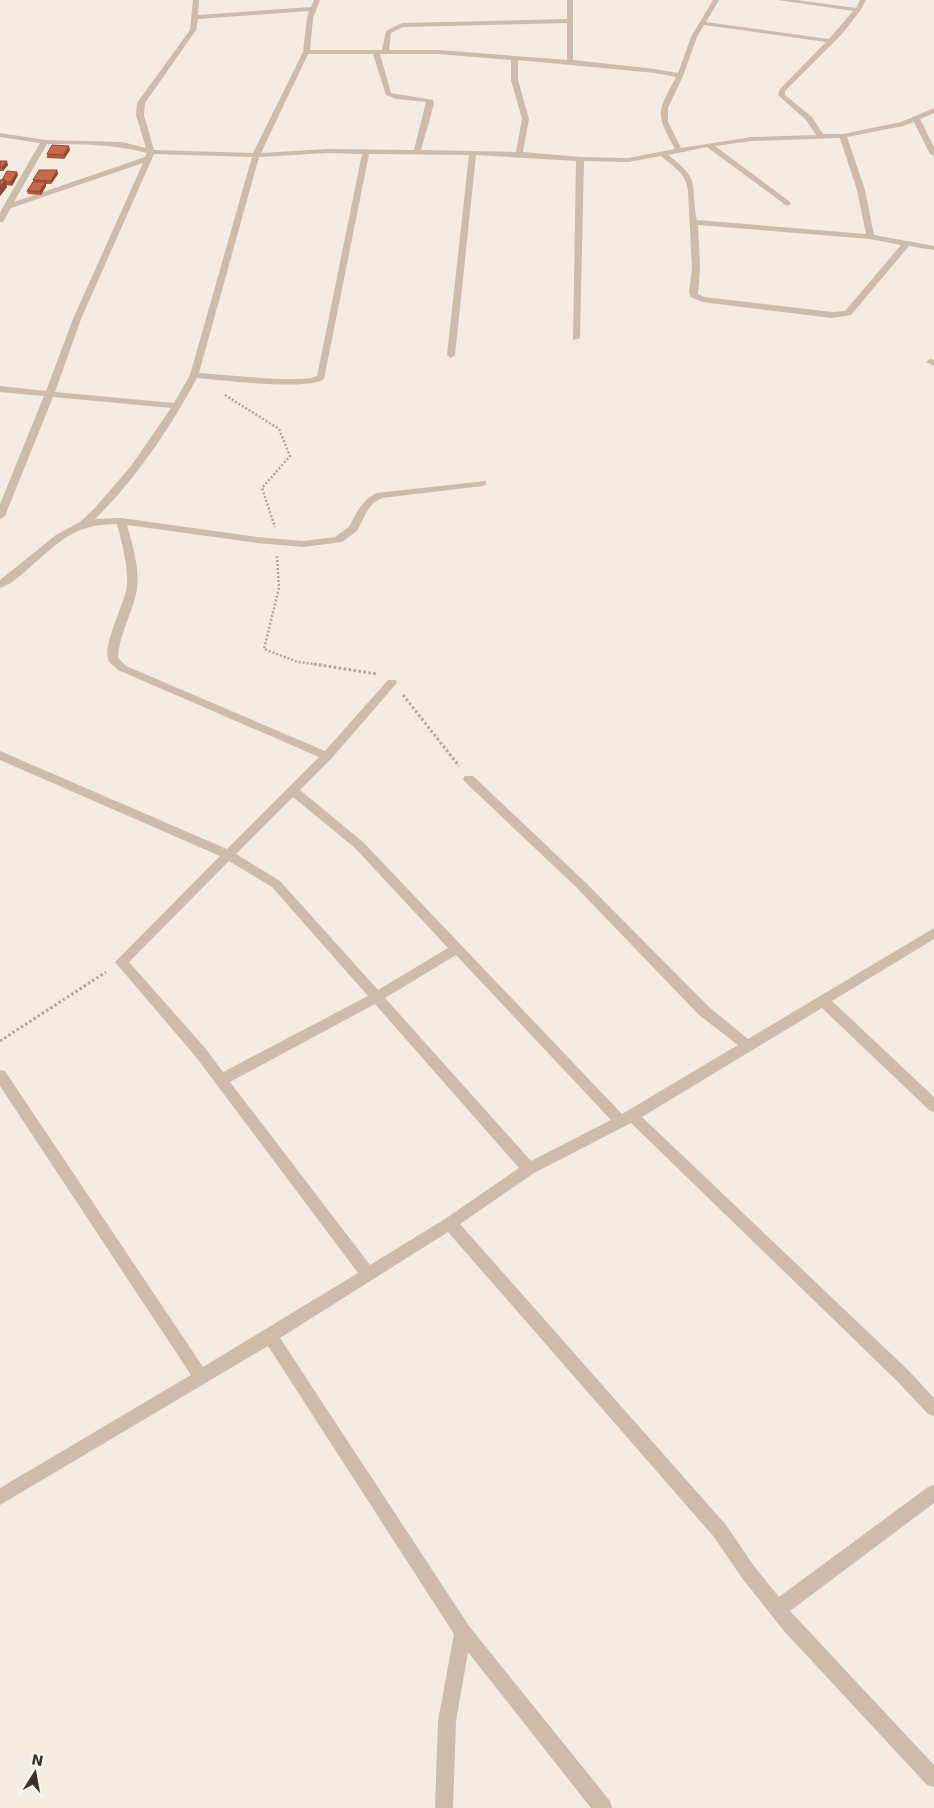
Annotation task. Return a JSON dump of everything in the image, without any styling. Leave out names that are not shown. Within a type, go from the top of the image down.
[{"type":"street","points":[[1,512],[66,354],[77,319],[150,155],[140,115],[141,103],[193,30],[196,17],[194,7],[196,0]]},
{"type":"street","points":[[0,585],[63,535],[82,525],[105,504],[123,484],[177,406],[194,375],[256,155],[306,52],[310,18],[317,0]]},
{"type":"street","points":[[570,0],[570,62]]},
{"type":"street","points":[[679,150],[664,122],[662,114],[680,76],[694,37],[716,0]]},
{"type":"street","points":[[781,0],[858,10]]},
{"type":"street","points":[[820,136],[809,119],[781,95],[782,90],[858,10],[863,0]]},
{"type":"street","points":[[196,17],[314,10]]},
{"type":"street","points":[[385,52],[388,32],[402,25],[569,20]]},
{"type":"street","points":[[703,23],[830,41]]},
{"type":"street","points":[[306,52],[439,52],[570,62],[655,71],[680,76]]},
{"type":"street","points":[[376,53],[388,94],[397,97],[429,100],[430,104],[417,152]]},
{"type":"street","points":[[515,58],[512,70],[513,81],[525,117],[519,154]]},
{"type":"street","points":[[7,207],[150,155],[256,155],[366,151],[519,154],[580,160],[628,160],[752,139],[843,136],[903,124],[934,110]]},
{"type":"street","points":[[916,119],[934,154]]},
{"type":"street","points":[[0,135],[45,142],[122,144],[150,155]]},
{"type":"street","points":[[843,136],[861,190],[870,237]]},
{"type":"street","points":[[0,220],[45,142]]},
{"type":"street","points":[[709,145],[787,204]]},
{"type":"street","points":[[194,375],[295,382],[316,381],[321,377],[366,151]]},
{"type":"street","points":[[451,355],[473,153]]},
{"type":"street","points":[[664,155],[681,168],[690,182],[696,268],[692,292],[702,299],[832,315],[848,312],[906,243]]},
{"type":"street","points":[[576,338],[580,160]]},
{"type":"street","points":[[694,222],[870,237],[934,248]]},
{"type":"street","points":[[0,389],[177,406]]},
{"type":"street","points":[[82,525],[101,521],[121,521],[303,544],[338,540],[353,529],[361,512],[370,501],[379,495],[483,483]]},
{"type":"street","points":[[121,521],[133,574],[130,594],[112,647],[113,659],[122,668],[327,756]]},
{"type":"street","points":[[368,1274],[201,1052],[122,962],[327,756],[392,682]]},
{"type":"street","points":[[0,755],[229,855],[276,884],[529,1169]]},
{"type":"street","points":[[469,778],[580,884],[704,1011],[748,1046]]},
{"type":"street","points":[[293,790],[359,845],[456,949],[627,1119],[902,1376],[934,1409]]},
{"type":"street","points":[[0,1497],[270,1336],[450,1223],[529,1169],[627,1119],[934,933]]},
{"type":"street","points":[[221,1080],[377,998],[456,949]]},
{"type":"street","points":[[823,1001],[934,1106]]},
{"type":"street","points":[[0,1075],[201,1377]]},
{"type":"street","points":[[450,1223],[720,1531],[790,1625],[934,1778]]},
{"type":"street","points":[[270,1336],[463,1632],[603,1808]]},
{"type":"street","points":[[778,1610],[934,1493]]},
{"type":"street","points":[[444,1808],[447,1721],[463,1632]]},
{"type":"path","points":[[225,394],[279,429],[290,456],[262,488],[275,523],[279,588],[264,649],[298,662],[371,672],[392,682],[469,778]]},
{"type":"path","points":[[0,1041],[122,962]]},
{"type":"building","points":[[52,145],[69,146],[64,155],[47,154]]},
{"type":"building","points":[[0,161],[7,161],[0,167]]},
{"type":"building","points":[[39,170],[57,170],[51,181],[33,180]]},
{"type":"building","points":[[7,171],[17,172],[11,182],[2,180]]},
{"type":"building","points":[[0,180],[5,180],[0,187]]},
{"type":"building","points":[[33,182],[46,182],[40,191],[27,191]]}]
